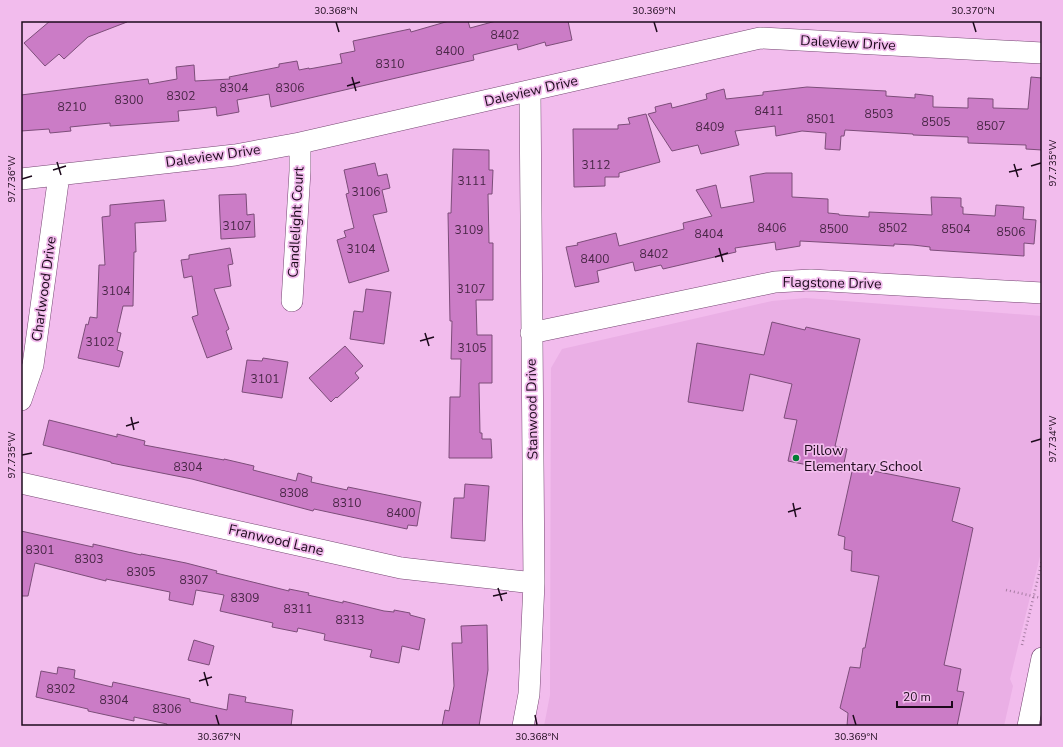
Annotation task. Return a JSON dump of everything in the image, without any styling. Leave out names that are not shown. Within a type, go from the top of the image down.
[{"type":"street","name":"Daleview Drive","points":[[21,179],[59,176],[235,155],[300,143],[760,38],[1042,53]]},
{"type":"street","name":"Stanwood Drive","points":[[523,726],[529,694],[534,583],[530,91]]},
{"type":"street","name":"Candlelight Court","points":[[292,302],[300,179],[300,143]]},
{"type":"street","name":"Charlwood Drive","points":[[21,400],[33,365],[59,176]]},
{"type":"street","name":"Flagstone Drive","points":[[531,333],[775,282],[811,280],[1042,293]]},
{"type":"street","name":"Franwood Lane","points":[[21,483],[400,568],[534,583]]},
{"type":"street","points":[[1028,726],[1042,658]]},
{"type":"path","points":[[1022,644],[1042,561]]},
{"type":"path","points":[[1006,590],[1041,598]]},
{"type":"shaded area","name":"Pillow Elementary School","points":[[806,298],[1042,316],[1042,548],[1010,679],[1013,686],[1004,726],[544,726],[550,695],[551,368],[562,349],[772,301]]},
{"type":"building","points":[[50,21],[127,22],[88,37],[64,59],[59,54],[45,66],[24,43]]},
{"type":"building","points":[[449,21],[468,21],[470,28],[496,21],[568,21],[572,40],[546,46],[545,42],[518,50],[517,44],[473,55],[474,60],[271,107],[269,94],[237,100],[239,112],[217,116],[216,107],[178,111],[179,121],[110,126],[110,123],[70,127],[71,131],[50,133],[49,129],[21,131],[21,95],[148,79],[149,84],[177,79],[176,67],[194,65],[195,81],[230,79],[229,77],[279,67],[279,64],[297,61],[299,70],[309,69],[342,63],[340,54],[355,51],[353,41],[410,29],[411,32]]},
{"type":"building","points":[[1031,77],[1042,78],[1042,150],[1026,149],[1026,145],[968,143],[968,137],[845,130],[844,136],[841,136],[840,150],[825,149],[826,133],[802,131],[776,136],[775,126],[735,131],[739,145],[701,154],[698,145],[672,151],[648,114],[656,112],[655,107],[671,103],[672,108],[707,99],[706,94],[724,89],[726,99],[763,95],[763,92],[807,87],[886,91],[886,96],[915,98],[915,94],[933,96],[933,107],[968,108],[968,98],[993,99],[993,108],[1028,109]]},
{"type":"building","points":[[646,114],[660,162],[619,173],[619,177],[605,177],[605,186],[574,187],[573,129],[618,129],[618,125],[630,124],[628,118]]},
{"type":"building","points":[[453,149],[489,150],[489,170],[493,170],[492,194],[488,194],[489,243],[493,243],[493,300],[476,300],[477,335],[492,335],[492,383],[479,383],[480,433],[482,433],[482,439],[491,439],[492,458],[449,458],[450,397],[460,397],[461,359],[451,359],[452,321],[450,321],[448,213],[451,213]]},
{"type":"building","points":[[375,163],[378,176],[387,174],[390,188],[382,190],[387,212],[373,215],[389,271],[349,283],[337,240],[346,237],[344,231],[354,228],[346,194],[349,193],[344,170]]},
{"type":"building","points":[[766,173],[792,173],[792,197],[828,199],[828,213],[839,215],[869,217],[869,212],[932,215],[931,197],[961,198],[963,214],[995,216],[996,205],[1024,207],[1023,219],[1036,220],[1034,244],[1024,243],[1024,256],[930,250],[930,247],[913,245],[894,244],[894,246],[800,241],[800,246],[776,250],[775,242],[735,248],[736,252],[663,269],[661,265],[635,271],[633,262],[597,271],[599,282],[575,287],[566,247],[578,245],[577,243],[616,233],[619,246],[684,229],[683,223],[712,216],[696,190],[716,185],[721,208],[754,202],[750,176]]},
{"type":"building","points":[[246,194],[247,215],[254,214],[255,237],[221,239],[219,195]]},
{"type":"building","points":[[164,200],[166,221],[135,223],[136,252],[134,252],[133,306],[123,306],[117,332],[121,333],[117,350],[123,352],[119,367],[78,358],[86,324],[88,325],[90,317],[97,318],[99,265],[105,265],[102,217],[110,216],[110,205]]},
{"type":"building","points":[[230,248],[233,264],[228,265],[231,286],[214,289],[229,329],[226,331],[232,349],[207,358],[192,317],[198,315],[192,276],[184,278],[181,260],[189,259],[189,255]]},
{"type":"building","points":[[366,289],[391,292],[384,344],[350,339],[354,311],[363,312]]},
{"type":"building","points":[[772,322],[805,330],[806,327],[860,339],[835,446],[847,449],[842,472],[788,461],[797,420],[784,418],[792,384],[750,374],[743,411],[688,402],[697,343],[764,355]]},
{"type":"building","points":[[345,346],[363,366],[355,373],[359,378],[331,402],[309,378]]},
{"type":"building","points":[[263,358],[288,362],[282,398],[242,392],[247,360],[262,361]]},
{"type":"building","points":[[49,420],[117,437],[117,434],[145,441],[144,445],[224,459],[254,466],[253,470],[296,481],[298,473],[312,477],[311,482],[347,490],[348,487],[421,502],[417,526],[408,525],[407,529],[314,509],[313,511],[192,479],[111,463],[43,445]]},
{"type":"building","points":[[853,467],[960,488],[952,521],[973,528],[944,665],[961,669],[957,691],[964,692],[957,726],[847,726],[848,713],[840,708],[850,667],[860,668],[879,576],[851,571],[852,551],[844,549],[845,537],[838,535]]},
{"type":"building","points":[[465,484],[489,486],[485,541],[451,538],[454,498],[464,498]]},
{"type":"building","points":[[21,531],[93,547],[93,544],[186,563],[217,571],[216,573],[289,591],[289,589],[309,593],[308,595],[343,603],[343,601],[384,611],[394,612],[394,610],[410,613],[410,615],[425,619],[419,650],[402,646],[399,663],[370,657],[372,650],[324,640],[325,634],[298,628],[297,632],[272,627],[273,623],[220,611],[224,595],[196,590],[193,605],[169,600],[170,592],[106,579],[106,581],[35,563],[28,596],[21,596]]},
{"type":"building","points":[[487,625],[488,670],[479,726],[442,726],[445,710],[449,711],[454,686],[452,643],[462,643],[461,626]]},
{"type":"building","points":[[194,640],[214,646],[209,665],[188,660]]},
{"type":"building","points":[[58,667],[75,670],[74,678],[112,687],[113,682],[190,699],[190,702],[227,710],[229,694],[246,697],[245,702],[293,710],[291,726],[167,726],[167,724],[134,717],[134,721],[88,711],[88,709],[36,697],[41,671],[57,674]]},
{"type":"place","name":"Pillow Elementary School","points":[[796,458]]}]
